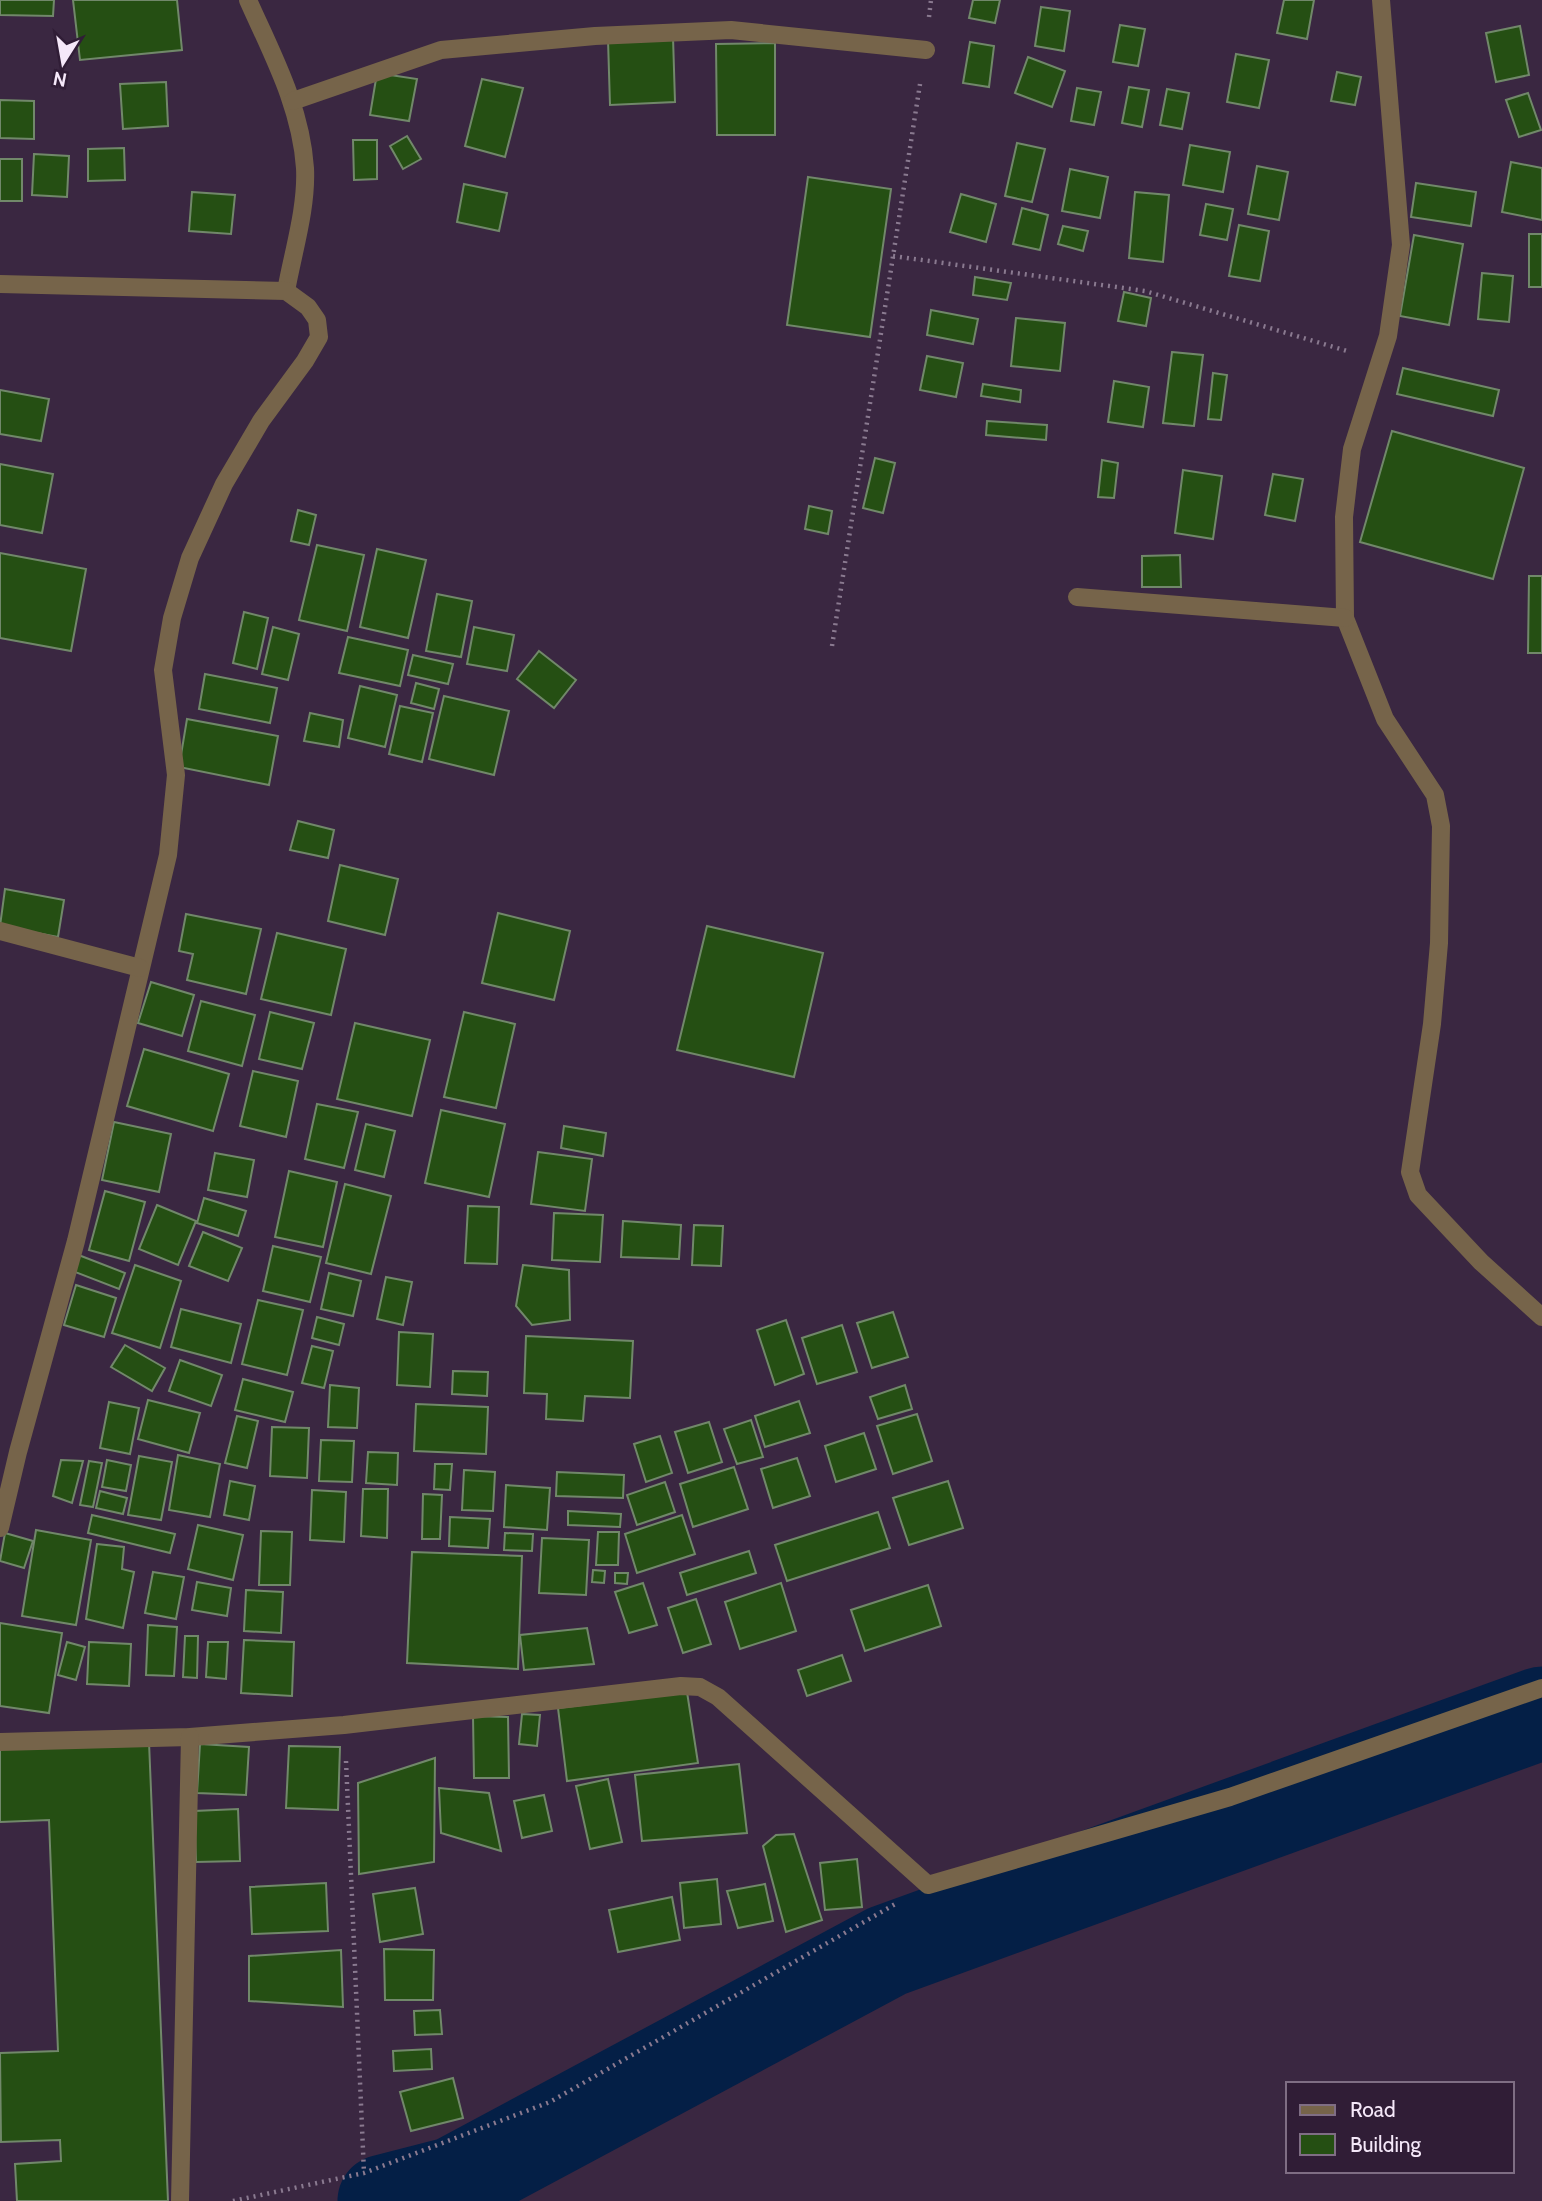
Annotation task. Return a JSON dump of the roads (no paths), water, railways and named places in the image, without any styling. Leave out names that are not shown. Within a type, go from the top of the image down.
[{"type":"street","points":[[248,0],[293,101],[304,168],[302,202],[286,291]]},
{"type":"street","points":[[1381,0],[1401,245],[1392,313],[1352,449],[1344,517],[1345,618],[1385,719],[1435,795],[1441,826],[1434,997],[1410,1172],[1418,1195],[1481,1262],[1542,1317]]},
{"type":"street","points":[[293,101],[441,50],[594,36],[731,30],[926,50]]},
{"type":"street","points":[[0,284],[286,291],[308,307],[317,320],[319,337],[261,421],[224,484],[190,558],[172,618],[163,670],[176,775],[168,855],[76,1241],[0,1528]]},
{"type":"street","points":[[1077,597],[1345,618]]},
{"type":"street","points":[[0,931],[141,968]]},
{"type":"street","points":[[0,1742],[190,1737],[344,1725],[681,1686],[700,1687],[718,1697],[928,1885],[1230,1797],[1542,1688]]},
{"type":"street","points":[[180,2201],[190,1737]]},
{"type":"waterway","points":[[384,2201],[454,2183],[887,1951],[1542,1713]]}]
